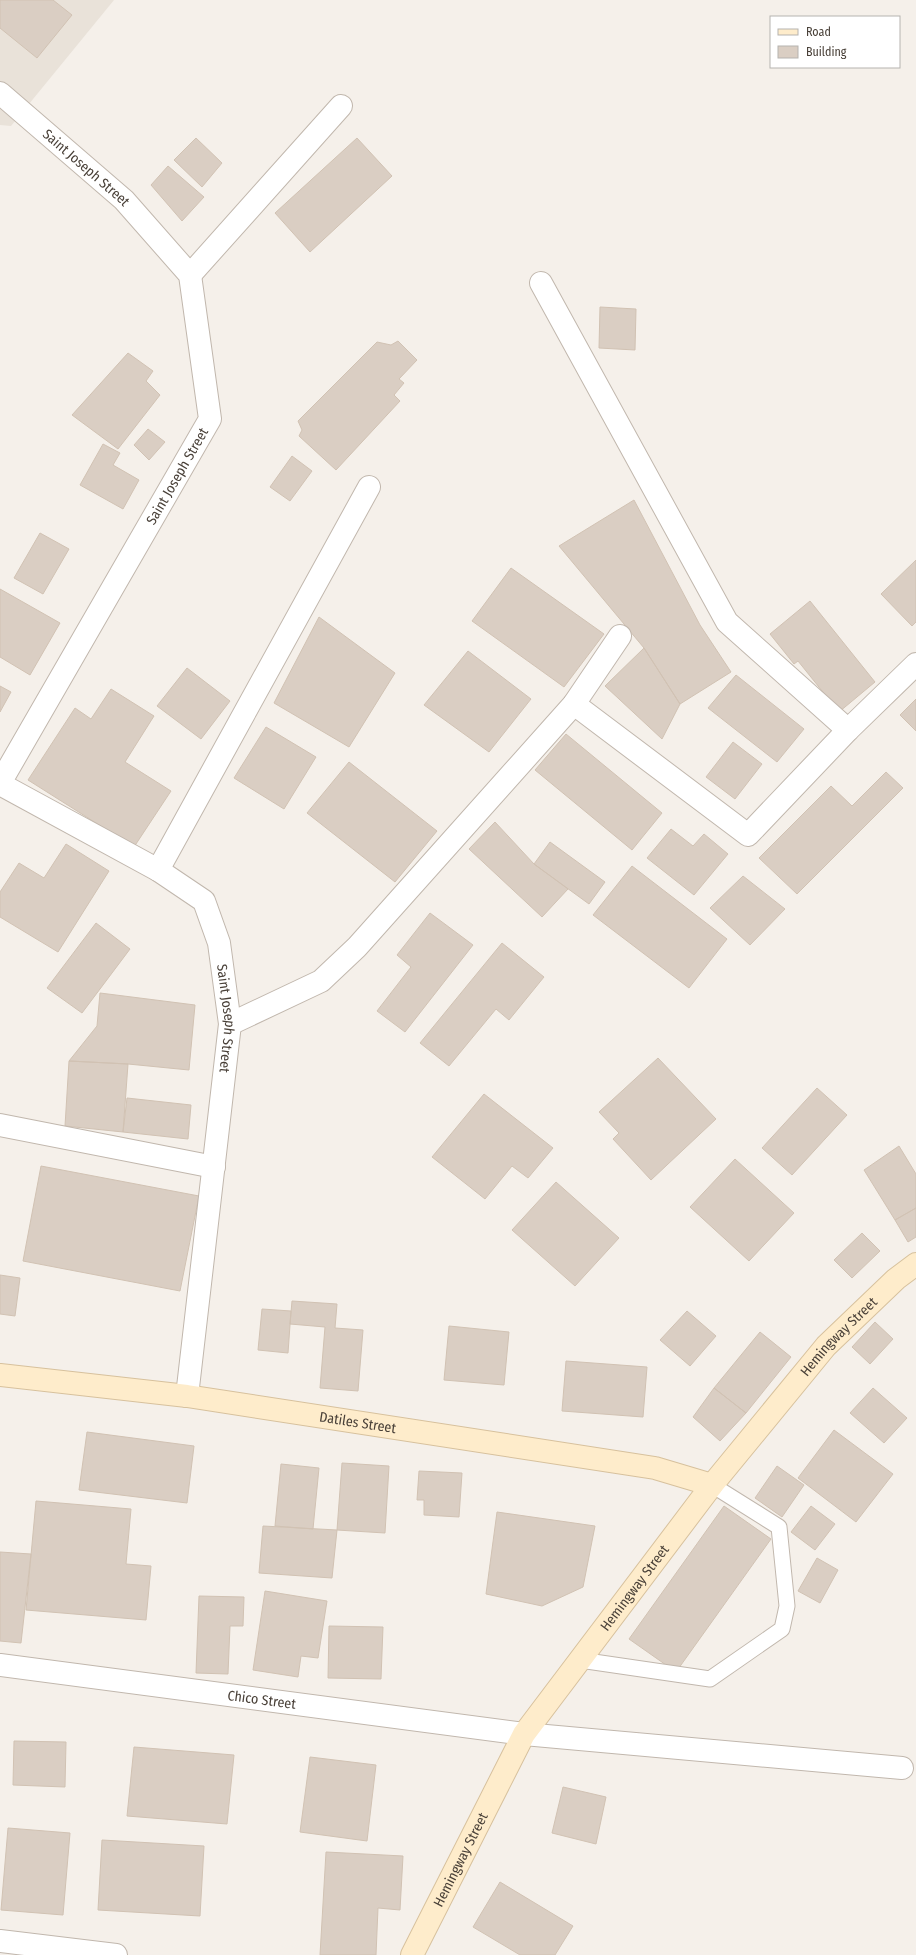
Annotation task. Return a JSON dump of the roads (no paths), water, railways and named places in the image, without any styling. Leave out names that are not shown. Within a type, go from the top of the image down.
[{"type":"main road","name":"Hemingway Street","points":[[412,1955],[524,1734],[712,1485],[826,1346],[896,1280],[916,1264]]},
{"type":"main road","name":"Datiles Street","points":[[0,1375],[187,1396],[655,1468],[712,1485]]},
{"type":"street","name":"Saint Joseph Street","points":[[0,93],[124,200],[190,275],[210,419],[0,783],[158,870],[204,901],[220,943],[230,1024],[187,1396]]},
{"type":"street","points":[[190,275],[341,106]]},
{"type":"street","points":[[541,283],[727,622],[848,730]]},
{"type":"street","points":[[158,870],[369,487]]},
{"type":"street","points":[[230,1024],[321,981],[357,948],[574,704],[620,636]]},
{"type":"street","points":[[574,704],[748,835],[848,730],[916,664]]},
{"type":"street","points":[[0,1125],[214,1167]]},
{"type":"street","name":"Chico Street","points":[[0,1664],[524,1734],[902,1768]]},
{"type":"street","points":[[0,1941],[116,1955]]},
{"type":"lane","points":[[580,1660],[710,1679],[782,1629],[787,1606],[779,1526],[712,1485]]}]
